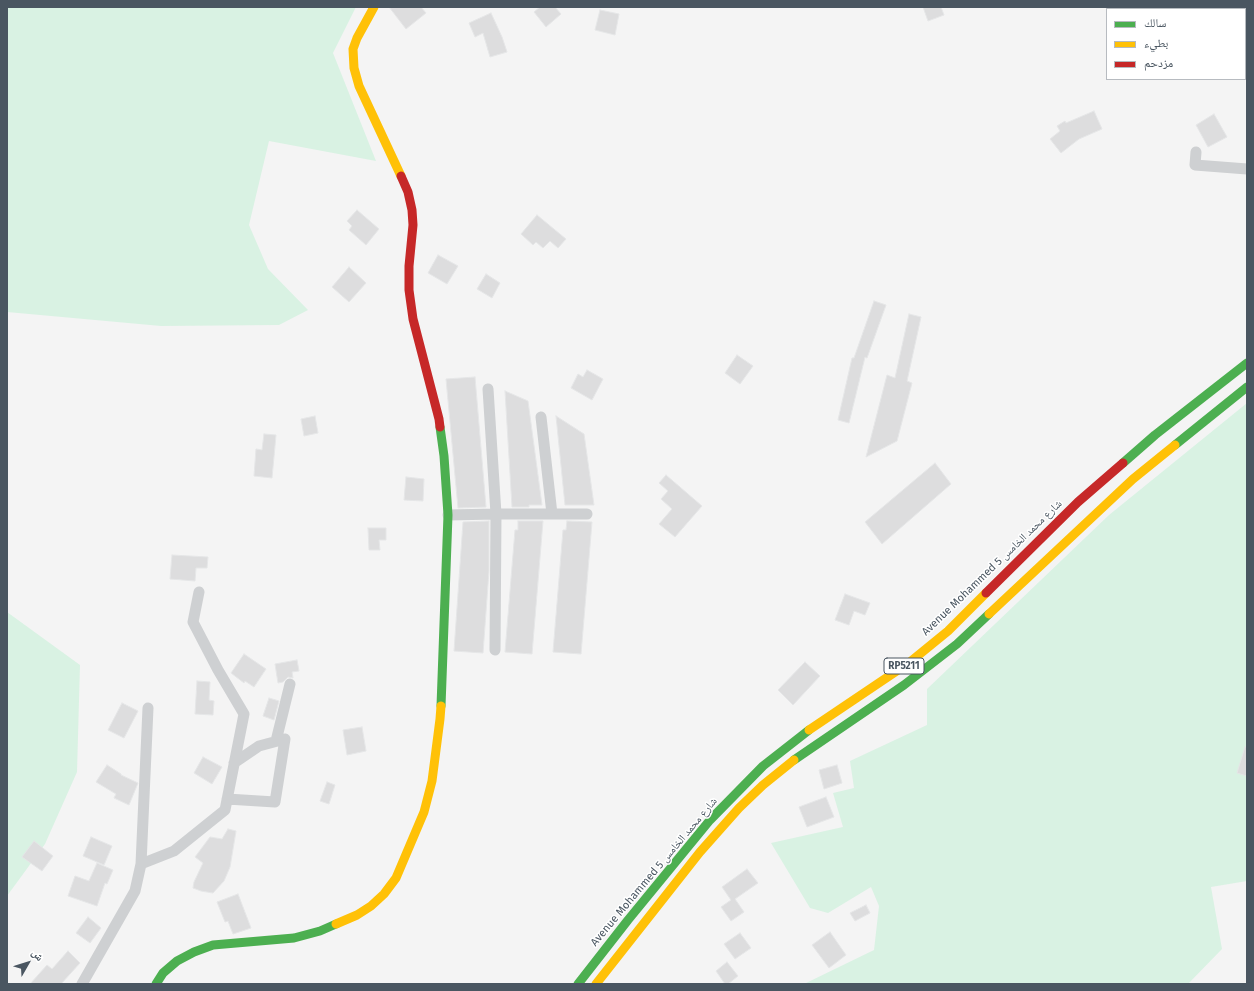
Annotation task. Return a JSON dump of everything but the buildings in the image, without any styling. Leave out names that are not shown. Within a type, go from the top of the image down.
[{"type":"main road","points":[[156,984],[163,973],[177,961],[194,952],[213,945],[294,938],[320,931],[343,922],[372,906],[384,894],[396,878],[424,812],[433,774],[440,719],[448,515],[444,456],[439,419],[413,319],[409,290],[408,266],[413,225],[412,210],[408,192],[359,86],[354,68],[353,49],[357,38],[374,7]]},
{"type":"main road","name":"Avenue Mohammed 5 شارع محمد الخامس","points":[[578,984],[710,820],[763,766],[800,736],[910,662],[942,635],[1078,502],[1155,435],[1247,363]]},
{"type":"main road","name":"Avenue Mohammed 5 شارع محمد الخامس","points":[[596,984],[700,852],[739,808],[763,785],[796,758],[904,685],[957,644],[1133,479],[1247,387]]},
{"type":"street","points":[[1196,152],[1195,165],[1247,169]]},
{"type":"street","points":[[488,388],[496,514],[495,650]]},
{"type":"street","points":[[541,417],[552,514]]},
{"type":"street","points":[[448,515],[587,514]]},
{"type":"street","points":[[141,864],[174,851],[225,810],[244,714],[218,670],[193,622],[199,592]]},
{"type":"street","points":[[276,741],[290,684]]},
{"type":"street","points":[[82,984],[135,891],[141,864],[148,708]]},
{"type":"street","points":[[227,799],[275,802],[285,739],[260,746],[234,763]]},
{"type":"green space","points":[[7,7],[356,7],[333,53],[376,161],[269,141],[249,225],[268,269],[308,310],[279,325],[161,326],[7,312]]},
{"type":"green space","points":[[1247,403],[1247,881],[1211,887],[1222,949],[1188,984],[804,984],[874,950],[879,906],[871,887],[828,913],[810,908],[771,843],[843,827],[833,793],[854,788],[850,761],[927,725],[927,689],[1109,515]]},
{"type":"green space","points":[[7,612],[80,665],[77,772],[45,844],[7,896]]},
{"type":"traffic: fast","points":[[1123,463],[1155,435],[1247,363]]},
{"type":"traffic: fast","points":[[1175,445],[1247,387]]},
{"type":"traffic: fast","points":[[440,427],[444,456],[448,515],[441,706]]},
{"type":"traffic: fast","points":[[794,760],[904,685],[957,644],[989,614]]},
{"type":"traffic: fast","points":[[578,984],[710,820],[763,766],[809,730]]},
{"type":"traffic: fast","points":[[156,984],[163,973],[177,961],[194,952],[213,945],[294,938],[320,931],[336,924]]},
{"type":"traffic: slow","points":[[374,7],[357,38],[353,49],[354,68],[359,86],[401,176]]},
{"type":"traffic: slow","points":[[989,614],[1133,479],[1175,445]]},
{"type":"traffic: slow","points":[[809,730],[910,662],[948,631],[986,593]]},
{"type":"traffic: slow","points":[[336,924],[357,915],[371,906],[384,894],[396,878],[424,812],[432,781],[441,706]]},
{"type":"traffic: slow","points":[[596,984],[700,852],[739,808],[763,785],[794,760]]},
{"type":"traffic: jam","points":[[401,176],[408,192],[412,210],[413,225],[409,266],[409,290],[413,319],[440,427]]},
{"type":"traffic: jam","points":[[986,593],[1078,502],[1123,463]]}]
